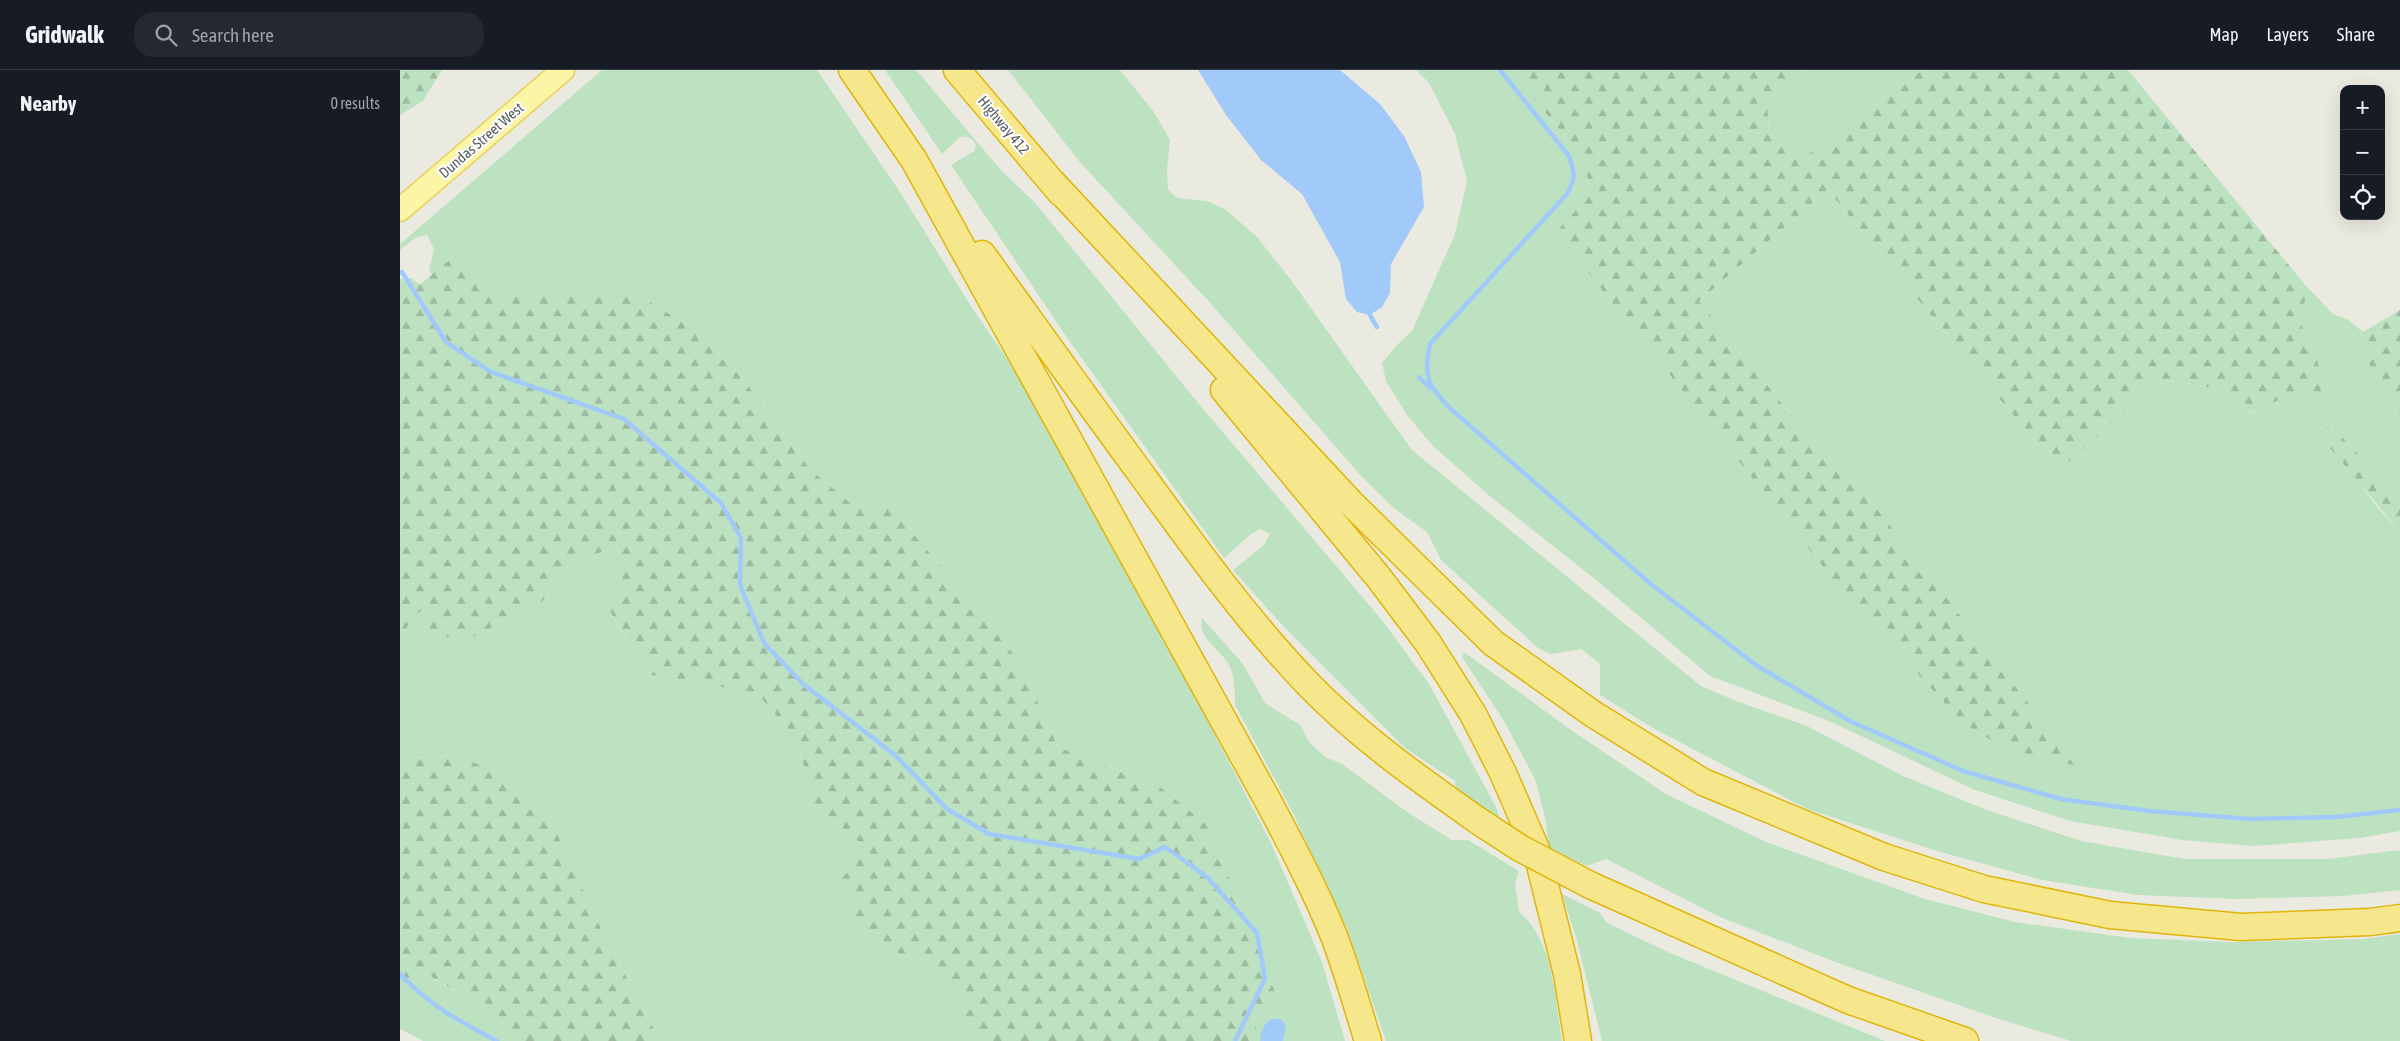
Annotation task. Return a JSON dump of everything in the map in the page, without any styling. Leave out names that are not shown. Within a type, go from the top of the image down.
[{"type":"highway","points":[[852,70],[914,160],[1183,532],[1255,624],[1308,684],[1358,732],[1395,762],[1480,822],[1520,848],[1590,885],[1848,1000],[1965,1041]]},
{"type":"highway","name":"Highway 412","points":[[957,70],[1051,180]]},
{"type":"highway","points":[[914,160],[1301,862],[1348,973],[1368,1041]]},
{"type":"highway","points":[[1051,180],[1351,502],[1493,642],[1593,714],[1703,782],[1884,857],[1984,889],[2110,914],[2241,927],[2370,922],[2400,918]]},
{"type":"highway","points":[[1051,180],[1380,578],[1428,643],[1473,714],[1503,773],[1536,848],[1567,974],[1578,1041]]},
{"type":"main road","name":"Dundas Street West","points":[[400,210],[563,70]]},
{"type":"green space","points":[[400,70],[442,70],[423,101],[400,115]]},
{"type":"green space","points":[[602,70],[817,70],[900,192],[971,306],[1026,387],[1118,549],[1271,843],[1322,962],[1345,1041],[1256,1041],[1256,1026],[1276,994],[1160,787],[1058,747],[1019,661],[892,509],[868,510],[850,503],[810,469],[716,343],[637,294],[491,295],[453,258],[432,275],[429,270],[434,249],[427,235],[415,238],[400,250],[400,244]]},
{"type":"green space","points":[[885,70],[916,70],[1000,169],[1036,204],[1199,404],[1381,619],[1429,684],[1495,805],[1502,823],[1456,793],[1455,781],[1405,748],[1283,626],[1233,570],[1264,545],[1270,534],[1260,529],[1251,534],[1224,558],[1066,336],[951,165],[974,151],[975,143],[968,137],[960,137],[942,154]]},
{"type":"green space","points":[[1008,70],[1120,70],[1154,112],[1170,140],[1167,170],[1168,189],[1177,198],[1207,201],[1226,210],[1257,237],[1291,280],[1412,450],[1701,686],[1736,701],[1807,726],[1903,776],[1987,810],[2081,841],[2185,859],[2327,859],[2400,850],[2400,890],[2344,896],[2236,899],[2138,895],[2042,880],[1937,851],[1807,809],[1653,728],[1600,695],[1600,664],[1581,649],[1550,654],[1538,648],[1441,560],[1427,532],[1395,509],[1361,476],[1212,305],[1079,161]]},
{"type":"green space","points":[[1416,70],[1512,70],[1587,165],[1588,197],[1557,232],[2076,766],[1850,474],[1788,411],[1699,301],[1828,190],[2059,471],[2152,385],[2175,381],[2218,389],[2247,414],[2293,394],[2319,396],[2324,382],[2316,357],[2301,324],[2307,287],[2333,314],[2347,319],[2363,332],[2360,346],[2374,374],[2400,412],[2400,499],[2343,438],[2327,427],[2319,429],[2377,507],[2400,532],[2400,831],[2359,838],[2255,846],[2182,840],[2070,821],[1975,790],[1829,721],[1710,676],[1601,584],[1486,493],[1432,445],[1407,415],[1386,381],[1382,363],[1412,331],[1455,234],[1467,181],[1455,134],[1429,83]]},
{"type":"green space","points":[[1512,70],[1807,70],[1806,73],[1767,101],[1769,132],[1787,150],[1802,159],[1922,70],[2128,70],[2307,287],[2301,324],[2316,357],[2324,382],[2319,396],[2293,394],[2246,414],[2218,389],[2175,381],[2152,385],[2059,471],[1828,190],[1699,301],[1788,411],[1850,474],[2077,766],[2004,748],[1962,722],[1844,593],[1556,232],[1588,197],[1587,165]]},
{"type":"green space","points":[[1807,70],[1922,70],[1802,160],[1787,150],[1769,132],[1767,101],[1806,73]]},
{"type":"green space","points":[[453,257],[491,295],[637,294],[716,343],[810,469],[850,503],[868,510],[892,508],[1019,661],[1058,747],[1160,787],[1208,826],[1276,994],[1256,1026],[1256,1041],[976,1041],[950,980],[929,960],[887,951],[861,932],[841,879],[869,850],[812,804],[798,741],[757,693],[650,675],[610,612],[624,566],[617,547],[569,563],[543,601],[465,641],[436,634],[425,625],[429,608],[415,616],[400,640],[400,301]]},
{"type":"green space","points":[[411,278],[420,285],[400,301],[400,279]]},
{"type":"green space","points":[[2400,310],[2400,412],[2374,374],[2360,346],[2363,332]]},
{"type":"green space","points":[[2327,427],[2343,438],[2400,499],[2400,532],[2321,437],[2319,429]]},
{"type":"green space","points":[[617,547],[624,565],[610,613],[650,675],[757,693],[798,741],[812,804],[869,850],[887,951],[929,960],[950,980],[976,1041],[660,1041],[604,935],[451,756],[400,759],[400,640],[414,616],[421,610],[429,608],[543,601],[569,563]]},
{"type":"green space","points":[[1202,618],[1243,664],[1265,703],[1300,725],[1310,743],[1325,757],[1342,764],[1410,814],[1452,840],[1468,840],[1519,871],[1515,884],[1519,912],[1531,924],[1540,938],[1546,954],[1555,989],[1562,1041],[1386,1041],[1347,928],[1293,813],[1235,705],[1232,672],[1222,655],[1203,632]]},
{"type":"green space","points":[[1464,652],[1574,732],[1666,794],[1766,842],[1925,899],[2015,922],[2130,938],[2233,942],[2362,939],[2400,934],[2400,1041],[2071,1041],[1996,1018],[1838,963],[1720,917],[1606,859],[1587,866],[1549,848],[1545,817],[1535,779],[1504,721],[1462,657]]},
{"type":"green space","points":[[451,756],[505,772],[550,819],[604,935],[660,1041],[518,1041],[494,1014],[430,976],[400,978],[400,759]]},
{"type":"green space","points":[[1562,894],[1600,913],[1607,923],[1670,953],[1885,1041],[1602,1041],[1576,937]]},
{"type":"green space","points":[[429,976],[494,1014],[518,1041],[423,1041],[400,1029],[400,978]]},
{"type":"water","points":[[1198,70],[1340,70],[1380,104],[1404,136],[1421,172],[1424,207],[1391,264],[1390,293],[1382,307],[1370,315],[1357,312],[1346,299],[1340,262],[1302,194],[1261,160],[1226,115]]},
{"type":"water","points":[[1271,1019],[1281,1019],[1286,1026],[1283,1041],[1260,1041],[1263,1028]]},
{"type":"waterway","points":[[1500,70],[1569,156],[1574,176],[1572,185],[1566,195],[1430,344],[1427,365],[1429,380],[1437,394],[1451,409],[1652,585],[1756,665],[1850,721],[1963,771],[2061,799],[2149,811],[2250,819],[2336,817],[2400,810]]},
{"type":"waterway","points":[[402,272],[446,342],[491,372],[624,419],[721,503],[741,538],[740,585],[764,643],[803,684],[895,755],[947,809],[989,834],[1139,859],[1165,847],[1207,877],[1257,933],[1265,979],[1235,1041]]},
{"type":"waterway","points":[[1370,315],[1377,327]]},
{"type":"waterway","points":[[1419,377],[1430,388]]},
{"type":"waterway","points":[[400,974],[434,1004],[497,1041]]}]
